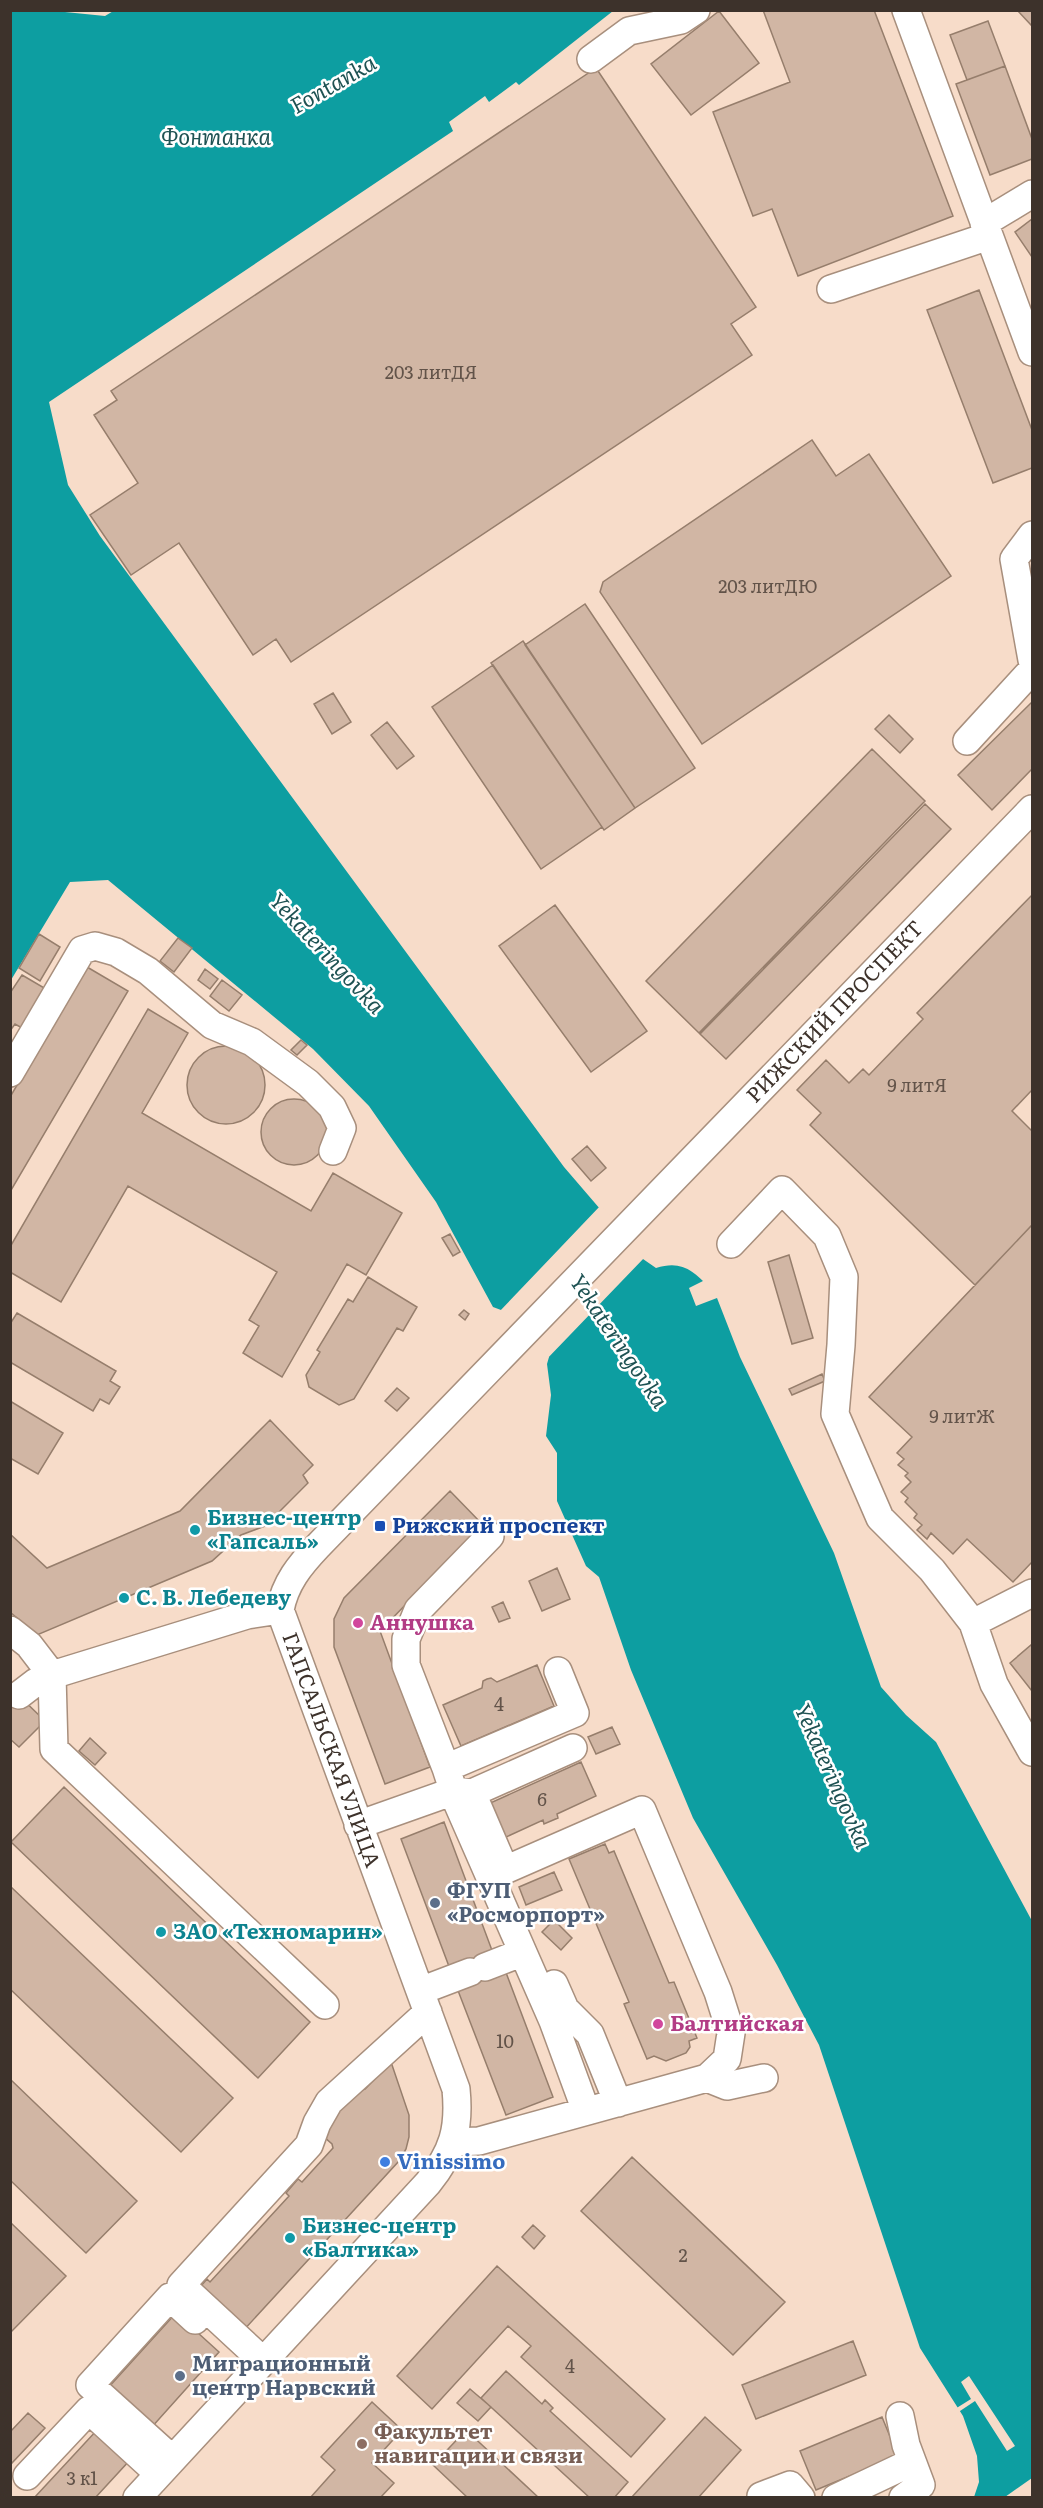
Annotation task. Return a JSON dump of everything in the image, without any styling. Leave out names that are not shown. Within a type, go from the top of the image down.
[{"type":"street","points":[[591,59],[629,31],[681,20],[696,10]]},
{"type":"street","points":[[906,10],[1032,352]]},
{"type":"street","points":[[831,289],[986,230],[1032,194]]},
{"type":"street","points":[[1032,536],[1014,560],[1032,660]]},
{"type":"street","points":[[967,741],[1032,670]]},
{"type":"street","name":"РИЖСКИЙ ПРОСПЕКТ","points":[[500,1358],[1032,809]]},
{"type":"street","points":[[10,1073],[82,950],[95,946],[116,952],[148,971],[212,1025],[252,1042],[308,1083],[332,1107],[342,1128],[333,1151]]},
{"type":"street","points":[[731,1244],[782,1190],[827,1236],[844,1277],[842,1345],[835,1414],[880,1518],[932,1570],[973,1623],[994,1684],[1032,1752]]},
{"type":"street","name":"ГАПСАЛЬСКАЯ УЛИЦА","points":[[454,2142],[458,2109],[456,2089],[280,1610],[283,1593],[302,1563],[500,1358]]},
{"type":"street","points":[[490,1536],[418,1610],[406,1639],[406,1665],[457,1784],[521,1953],[553,2021],[586,2111]]},
{"type":"street","points":[[973,1623],[1032,1593]]},
{"type":"street","points":[[19,1695],[36,1682],[52,1675],[247,1615],[280,1610]]},
{"type":"street","points":[[10,1630],[29,1645],[52,1675],[54,1749],[326,2005]]},
{"type":"street","points":[[457,1784],[575,1713],[558,1671]]},
{"type":"street","points":[[358,1825],[457,1784],[573,1748]]},
{"type":"street","points":[[457,1784],[505,1870],[565,2009],[590,2034],[618,2103]]},
{"type":"street","points":[[137,2498],[428,2183],[442,2165],[454,2142],[479,2141],[707,2078],[727,2059],[730,2033],[718,1992],[642,1810],[505,1870]]},
{"type":"street","points":[[258,2367],[181,2285],[309,2145],[317,2123],[329,2102],[424,2001],[478,1969],[521,1953]]},
{"type":"street","points":[[707,2078],[727,2086],[764,2078]]},
{"type":"street","points":[[166,2466],[90,2385],[170,2297],[258,2367]]},
{"type":"street","points":[[27,2476],[89,2410],[166,2466]]},
{"type":"street","points":[[900,2416],[906,2445],[921,2485],[903,2498]]},
{"type":"street","points":[[836,2498],[912,2462]]},
{"type":"street","points":[[761,2496],[790,2485],[801,2498]]},
{"type":"water","points":[[115,10],[613,11],[519,85],[516,82],[489,102],[485,96],[449,122],[453,131],[49,402],[68,485],[100,536],[564,1167],[643,1259],[656,1268],[670,1265],[687,1269],[703,1281],[689,1288],[696,1306],[717,1298],[740,1357],[834,1553],[881,1687],[906,1715],[936,1742],[1032,1921],[1032,2497],[974,2497],[979,2482],[977,2456],[963,2416],[920,2348],[819,2045],[777,1965],[693,1818],[631,1670],[599,1577],[586,1566],[557,1501],[557,1453],[546,1436],[551,1395],[547,1364],[549,1357],[501,1310],[493,1307],[436,1202],[369,1106],[313,1049],[108,880],[70,882],[11,980],[11,11],[55,11],[105,16]]},
{"type":"pier","points":[[601,1205],[645,1257],[544,1362],[545,1358],[499,1312]]},
{"type":"pier","points":[[969,2376],[1015,2446],[1007,2451],[975,2401],[957,2413],[955,2409],[971,2399],[961,2382]]},
{"type":"pier","points":[[1032,2478],[1032,2497],[1005,2497]]},
{"type":"building","points":[[763,10],[874,10],[953,216],[798,276],[772,209],[753,216],[713,112],[790,82]]},
{"type":"building","points":[[1017,10],[1032,10],[1032,26]]},
{"type":"building","points":[[719,11],[759,63],[691,115],[651,64]]},
{"type":"building","points":[[988,21],[1005,66],[967,80],[950,35]]},
{"type":"building","points":[[1005,66],[1032,139],[1032,159],[990,175],[956,84]]},
{"type":"building","points":[[596,68],[756,307],[731,324],[752,355],[291,662],[276,639],[253,655],[179,543],[131,575],[90,515],[138,483],[94,415],[117,400],[111,391]]},
{"type":"building","points":[[1032,219],[1032,257],[1015,232]]},
{"type":"building","points":[[979,290],[1032,430],[1032,468],[993,483],[927,310]]},
{"type":"building","points":[[812,440],[836,476],[869,454],[951,576],[702,744],[600,592],[603,582]]},
{"type":"building","points":[[585,604],[695,768],[635,808],[525,645]]},
{"type":"building","points":[[523,641],[635,808],[604,830],[491,663]]},
{"type":"building","points":[[493,665],[602,827],[541,869],[432,707]]},
{"type":"building","points":[[333,693],[351,722],[332,734],[314,704]]},
{"type":"building","points":[[1032,702],[1032,769],[992,810],[958,775]]},
{"type":"building","points":[[889,715],[913,739],[900,753],[875,729]]},
{"type":"building","points":[[387,722],[414,756],[397,769],[371,735]]},
{"type":"building","points":[[872,749],[925,801],[699,1033],[646,981]]},
{"type":"building","points":[[925,804],[951,829],[726,1059],[700,1034]]},
{"type":"building","points":[[1032,895],[1032,1090],[1012,1111],[1032,1131],[1032,1225],[975,1285],[810,1125],[821,1113],[797,1090],[826,1060],[849,1083],[863,1069],[869,1075],[923,1019],[917,1013]]},
{"type":"building","points":[[555,905],[647,1031],[591,1072],[499,946]]},
{"type":"building","points":[[39,934],[60,947],[40,981],[19,968]]},
{"type":"building","points":[[178,938],[192,948],[174,972],[160,961]]},
{"type":"building","points":[[87,967],[128,991],[10,1192],[10,1097]]},
{"type":"building","points":[[205,969],[218,979],[210,989],[198,980]]},
{"type":"building","points":[[22,975],[46,989],[22,1028],[15,1024],[10,1031],[10,993]]},
{"type":"building","points":[[222,980],[242,995],[229,1011],[210,996]]},
{"type":"building","points":[[148,1009],[188,1033],[142,1113],[311,1211],[333,1173],[402,1213],[366,1275],[347,1264],[282,1377],[243,1353],[259,1326],[249,1320],[277,1272],[128,1186],[61,1302],[10,1272],[10,1247]]},
{"type":"building","points":[[301,1040],[307,1045],[297,1055],[291,1050]]},
{"type":"building","points":[[218,1046],[234,1046],[248,1052],[259,1063],[265,1077],[265,1093],[259,1107],[248,1118],[234,1124],[218,1124],[204,1118],[193,1107],[187,1093],[187,1077],[193,1063],[204,1052]]},
{"type":"building","points":[[294,1099],[307,1101],[317,1109],[325,1119],[327,1132],[325,1145],[317,1155],[307,1163],[294,1165],[281,1163],[271,1155],[263,1145],[261,1132],[263,1119],[271,1109],[281,1101]]},
{"type":"building","points":[[587,1146],[606,1168],[591,1181],[572,1159]]},
{"type":"building","points":[[1032,1225],[1032,1562],[1013,1582],[967,1539],[953,1554],[931,1533],[927,1539],[917,1530],[922,1525],[914,1518],[917,1514],[905,1502],[908,1498],[901,1492],[911,1482],[905,1476],[908,1473],[898,1465],[904,1459],[897,1453],[912,1437],[869,1397]]},
{"type":"building","points":[[450,1234],[460,1252],[453,1256],[442,1238]]},
{"type":"building","points":[[789,1255],[813,1338],[792,1344],[768,1262]]},
{"type":"building","points":[[368,1277],[417,1307],[403,1331],[397,1328],[354,1399],[339,1405],[309,1387],[306,1375],[320,1352],[317,1350],[348,1299],[353,1302]]},
{"type":"building","points":[[464,1310],[469,1314],[465,1320],[459,1315]]},
{"type":"building","points":[[17,1313],[116,1371],[110,1381],[120,1387],[109,1404],[100,1399],[93,1411],[10,1362],[10,1324]]},
{"type":"building","points":[[822,1374],[825,1381],[792,1395],[789,1389]]},
{"type":"building","points":[[397,1388],[409,1398],[397,1411],[385,1401]]},
{"type":"building","points":[[10,1401],[63,1433],[38,1474],[10,1458]]},
{"type":"building","name":"Бизнес-центр «Гапсаль»","points":[[270,1420],[313,1465],[303,1475],[308,1483],[265,1526],[241,1535],[212,1561],[37,1635],[10,1612],[10,1534],[47,1568],[180,1511]]},
{"type":"building","points":[[450,1491],[483,1525],[380,1631],[430,1767],[385,1784],[334,1647],[334,1619],[344,1598]]},
{"type":"building","points":[[557,1568],[570,1599],[542,1611],[529,1581]]},
{"type":"building","points":[[503,1602],[510,1618],[499,1622],[492,1607]]},
{"type":"building","points":[[1031,1645],[1032,1647],[1032,1691],[1010,1663]]},
{"type":"building","points":[[537,1665],[554,1706],[461,1746],[443,1705],[482,1688],[483,1681],[487,1679],[491,1678],[497,1682]]},
{"type":"building","points":[[10,1687],[45,1721],[19,1747],[10,1739]]},
{"type":"building","points":[[612,1727],[620,1744],[596,1754],[588,1737]]},
{"type":"building","points":[[90,1738],[106,1753],[95,1765],[79,1751]]},
{"type":"building","points":[[581,1762],[596,1796],[557,1814],[558,1818],[544,1824],[543,1820],[504,1838],[488,1804]]},
{"type":"building","name":"ЗАО «Техномарин»","points":[[64,1787],[310,2022],[258,2078],[11,1842]]},
{"type":"building","points":[[444,1822],[493,1953],[450,1969],[401,1839]]},
{"type":"building","points":[[605,1844],[609,1853],[614,1851],[669,1983],[674,1982],[697,2038],[689,2041],[690,2047],[686,2053],[666,2061],[654,2056],[647,2059],[624,2004],[629,2002],[569,1859]]},
{"type":"building","points":[[554,1872],[562,1890],[526,1905],[519,1887]]},
{"type":"building","points":[[10,1886],[233,2098],[181,2152],[10,1989]]},
{"type":"building","points":[[554,1920],[572,1938],[561,1950],[542,1932]]},
{"type":"building","points":[[505,1970],[553,2097],[506,2115],[457,1988]]},
{"type":"building","name":"Бизнес-центр «Балтика»","points":[[391,2062],[409,2115],[409,2137],[406,2149],[399,2161],[242,2332],[200,2287],[207,2279],[210,2282],[289,2196],[286,2193],[298,2179],[302,2182],[333,2148],[323,2136],[340,2100],[365,2089]]},
{"type":"building","points":[[10,2079],[137,2201],[86,2253],[10,2180]]},
{"type":"building","points":[[632,2157],[785,2302],[733,2355],[581,2211]]},
{"type":"building","points":[[10,2222],[66,2276],[11,2332],[10,2331]]},
{"type":"building","points":[[533,2225],[545,2236],[534,2249],[522,2237]]},
{"type":"building","points":[[497,2266],[665,2419],[631,2457],[521,2357],[531,2346],[508,2326],[432,2409],[397,2376]]},
{"type":"building","points":[[176,2313],[219,2352],[151,2428],[107,2389]]},
{"type":"building","points":[[853,2341],[866,2375],[756,2419],[742,2385]]},
{"type":"building","points":[[506,2371],[542,2404],[545,2400],[553,2408],[550,2411],[628,2482],[614,2498],[590,2498],[481,2398]]},
{"type":"building","points":[[470,2389],[491,2407],[478,2421],[457,2403]]},
{"type":"building","name":"Факультет навигации и связи","points":[[372,2402],[402,2430],[372,2463],[394,2483],[380,2498],[310,2498],[335,2470],[321,2457]]},
{"type":"building","points":[[28,2413],[45,2428],[10,2465],[10,2432]]},
{"type":"building","points":[[705,2417],[741,2450],[698,2498],[631,2498]]},
{"type":"building","points":[[882,2417],[898,2456],[816,2490],[800,2451]]},
{"type":"building","points":[[97,2430],[130,2460],[95,2498],[34,2498]]},
{"type":"building","points":[[466,2430],[539,2498],[468,2498],[433,2465]]},
{"type":"place","name":"Рижский проспект","points":[[380,1526]]},
{"type":"place","name":"Бизнес-центр «Гапсаль»","points":[[195,1530]]},
{"type":"place","name":"С. В. Лебедеву","points":[[124,1598]]},
{"type":"place","name":"Аннушка","points":[[358,1623]]},
{"type":"place","name":"ФГУП «Росморпорт»","points":[[435,1903]]},
{"type":"place","name":"ЗАО «Техномарин»","points":[[161,1932]]},
{"type":"place","name":"Балтийская","points":[[658,2024]]},
{"type":"place","name":"Vinissimo","points":[[385,2162]]},
{"type":"place","name":"Бизнес-центр «Балтика»","points":[[290,2238]]},
{"type":"place","name":"Миграционный центр Нарвский","points":[[180,2376]]},
{"type":"place","name":"Факультет навигации и связи","points":[[362,2444]]},
{"type":"water label","name":"Fontanka","points":[[333,84]]},
{"type":"water label","name":"Фонтанка","points":[[216,137]]},
{"type":"water label","name":"Yekateringovka","points":[[327,953]]},
{"type":"water label","name":"Yekateringovka","points":[[619,1341]]},
{"type":"water label","name":"Yekateringovka","points":[[833,1776]]}]
